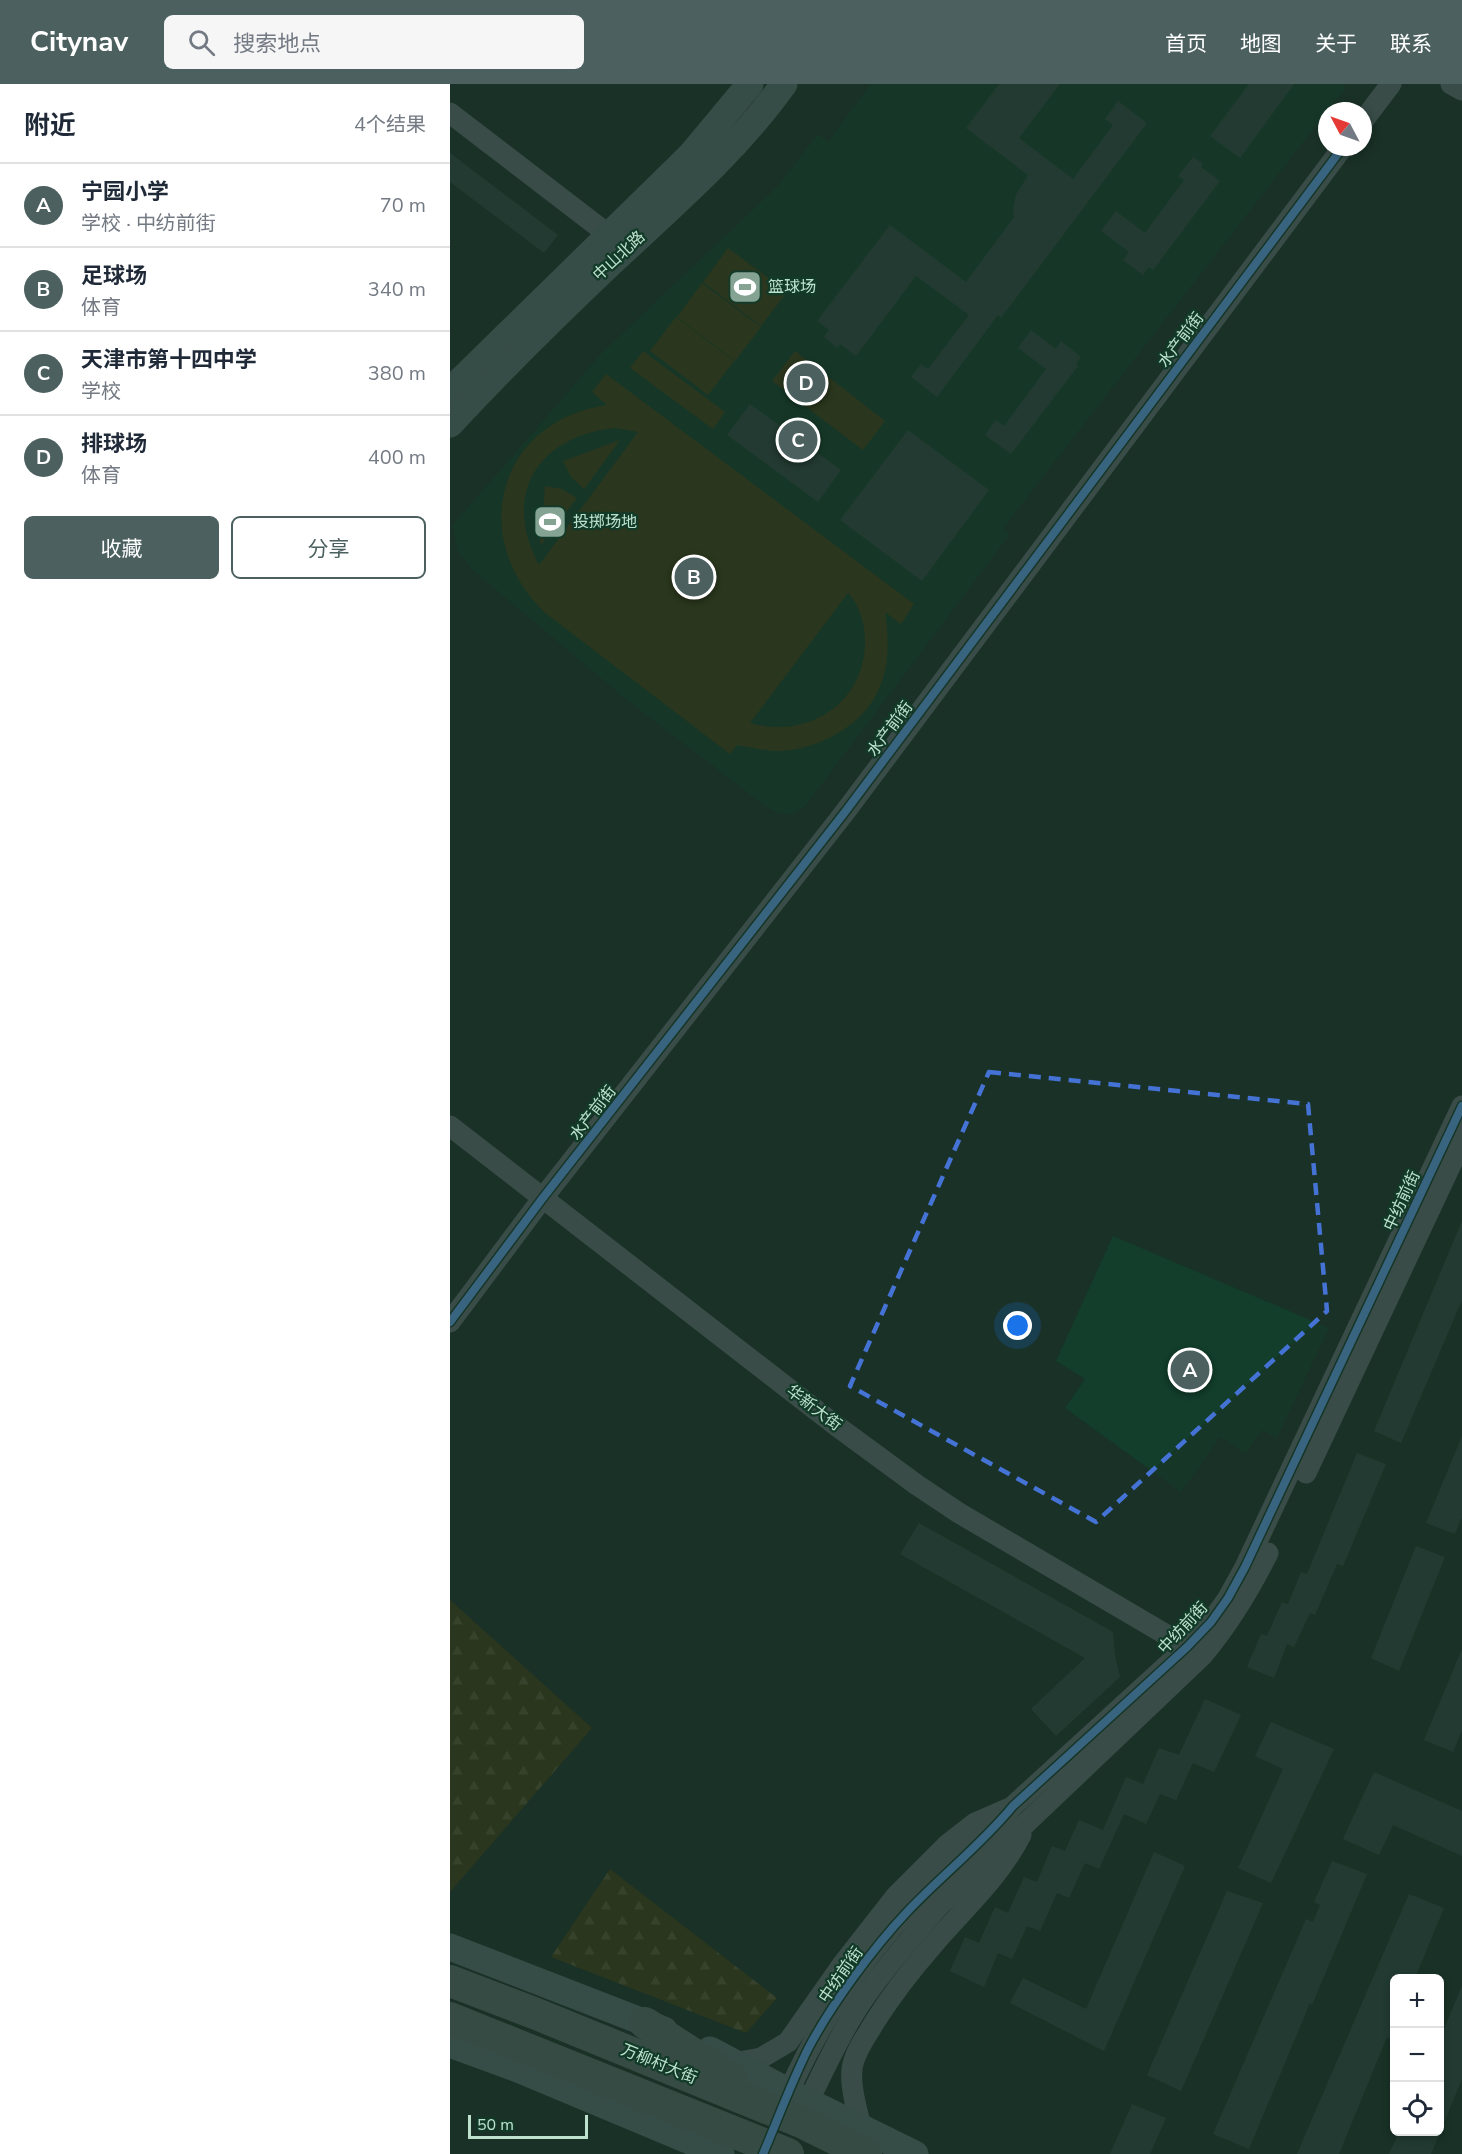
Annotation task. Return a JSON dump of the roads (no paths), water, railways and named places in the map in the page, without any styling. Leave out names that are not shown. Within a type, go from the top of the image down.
[{"type":"highway","name":"万柳村大街","points":[[450,1982],[534,2013],[801,2122],[863,2141]]},
{"type":"highway","points":[[450,2018],[784,2152]]},
{"type":"highway","points":[[645,2023],[801,2122]]},
{"type":"main road","name":"中山北路","points":[[450,391],[691,155],[750,84]]},
{"type":"main road","name":"中山北路","points":[[450,424],[514,356],[737,143],[784,84]]},
{"type":"main road","points":[[450,1947],[694,2042],[734,2063],[863,2141],[915,2154]]},
{"type":"main road","points":[[450,2044],[518,2069],[722,2154]]},
{"type":"main road","points":[[596,2102],[784,2152]]},
{"type":"street","points":[[1372,109],[1391,84]]},
{"type":"street","points":[[1451,84],[1462,90]]},
{"type":"street","points":[[450,113],[609,235]]},
{"type":"street","name":"水产前街","points":[[450,1322],[542,1199],[852,802],[1336,156]]},
{"type":"street","name":"中纺前街","points":[[795,2078],[825,2020],[878,1946],[906,1912],[994,1830],[1013,1806],[1194,1652],[1245,1567],[1462,1106]]},
{"type":"street","name":"华新大街","points":[[450,1126],[834,1424],[917,1485],[959,1513],[1194,1652]]},
{"type":"street","points":[[815,2088],[834,2047],[855,2013],[904,1947],[939,1906],[1027,1824],[1194,1652],[1224,1630],[1254,1581],[1341,1403],[1462,1141]]},
{"type":"street","points":[[734,2063],[761,2058],[788,2042],[842,1965],[896,1896],[948,1844],[975,1823],[1013,1806]]},
{"type":"street","points":[[863,2141],[854,2094],[852,2068],[862,2042],[886,2004],[931,1946],[992,1881],[1008,1859],[1027,1824]]},
{"type":"place","name":"篮球场","points":[[745,287]]},
{"type":"place","name":"排球场","points":[[806,383]]},
{"type":"place","name":"天津市第十四中学","points":[[798,440]]},
{"type":"place","name":"投掷场地","points":[[550,522]]},
{"type":"place","name":"足球场","points":[[694,577]]},
{"type":"place","name":"宁园小学","points":[[1190,1370]]}]
